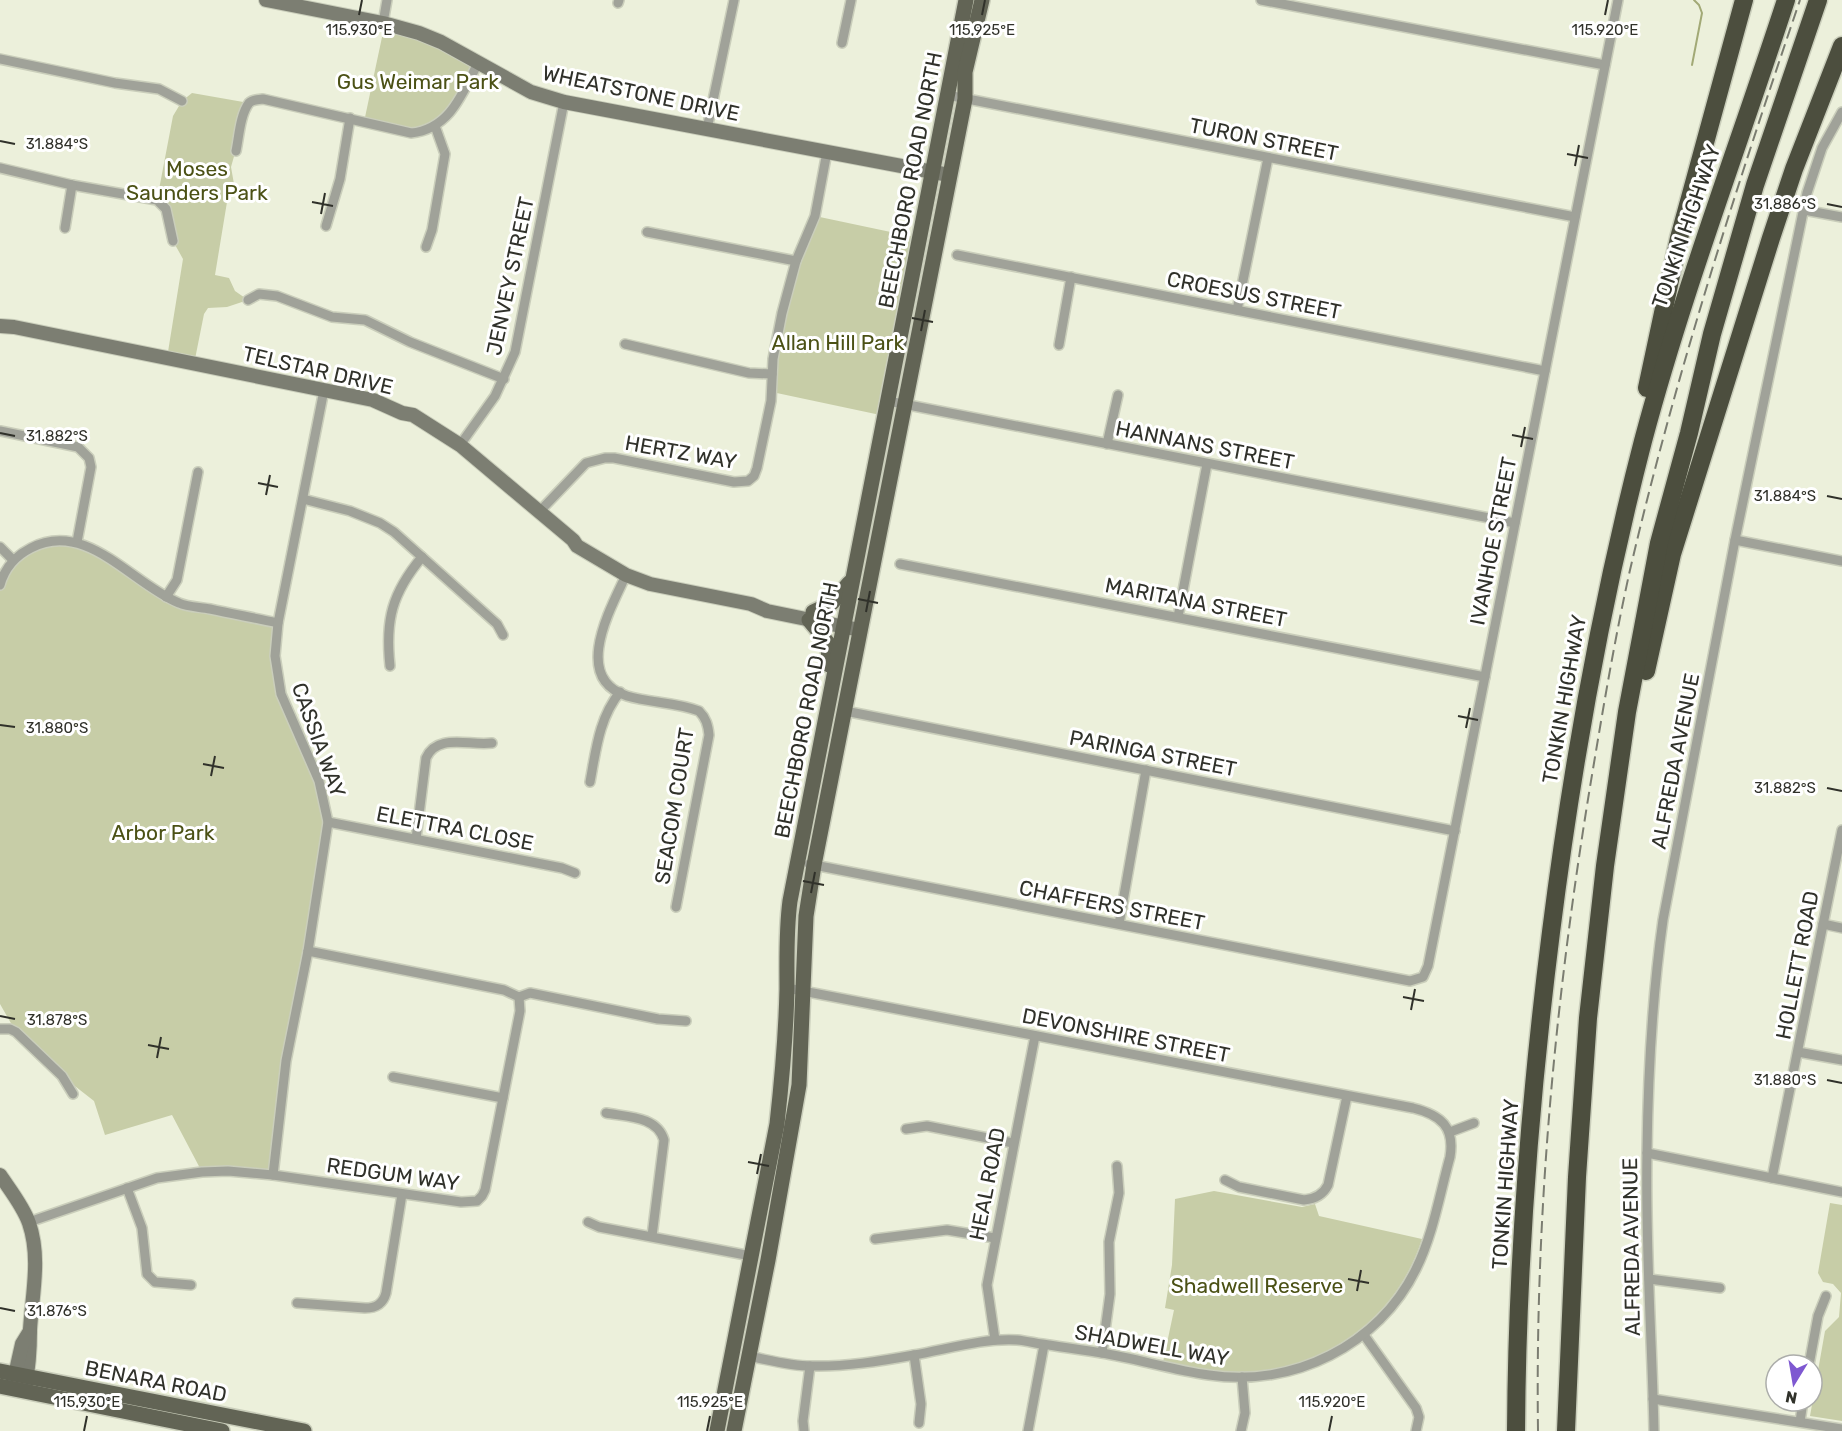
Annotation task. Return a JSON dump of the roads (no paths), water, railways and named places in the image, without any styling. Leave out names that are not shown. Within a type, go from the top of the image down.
[{"type":"highway","points":[[1618,543],[1637,435],[1679,238],[1744,0]]},
{"type":"highway","name":"TONKIN HIGHWAY","points":[[1516,1431],[1518,1326],[1525,1196],[1543,998],[1573,769],[1595,650],[1642,447],[1675,331],[1786,0]]},
{"type":"highway","points":[[1566,1431],[1577,1177],[1588,1018],[1610,830],[1627,712],[1659,543],[1712,334],[1755,185],[1818,0]]},
{"type":"highway","points":[[1610,830],[1672,554],[1794,169],[1842,46]]},
{"type":"main road","name":"BEECHBORO ROAD NORTH","points":[[734,1431],[799,1085],[806,916],[814,865],[861,625],[933,172],[966,0]]},
{"type":"main road","name":"BEECHBORO ROAD NORTH","points":[[717,1431],[777,1124],[782,1083],[787,988],[787,925],[830,689],[852,581],[949,175],[965,99],[965,72],[982,0]]},
{"type":"main road","points":[[830,689],[828,643],[811,616],[832,603],[852,581]]},
{"type":"main road","name":"BENARA ROAD","points":[[13,1381],[179,1414],[304,1431]]},
{"type":"main road","points":[[740,1431],[741,1394]]},
{"type":"main road","name":"BENARA ROAD","points":[[179,1414],[222,1431]]},
{"type":"street","name":"WHEATSTONE DRIVE","points":[[269,0],[383,23],[431,37],[531,92],[564,102],[949,175]]},
{"type":"street","points":[[383,23],[387,0]]},
{"type":"street","points":[[707,129],[734,0]]},
{"type":"street","points":[[843,43],[851,0]]},
{"type":"street","points":[[1261,0],[1297,3],[1605,64]]},
{"type":"street","name":"IVANHOE STREET","points":[[1419,980],[1426,973],[1428,966],[1617,0]]},
{"type":"street","points":[[0,58],[105,81],[159,89],[182,101]]},
{"type":"street","points":[[236,152],[242,119],[249,103],[263,99],[411,133],[428,130],[442,122],[455,108],[478,63]]},
{"type":"street","name":"TURON STREET","points":[[947,95],[1575,217]]},
{"type":"street","name":"JENVEY STREET","points":[[460,445],[495,396],[504,379],[518,339],[564,102]]},
{"type":"street","name":"ALFREDA AVENUE","points":[[1654,1431],[1647,1153],[1651,1037],[1663,920],[1735,540],[1804,210],[1822,148],[1842,112]]},
{"type":"street","points":[[326,226],[340,179],[350,118]]},
{"type":"street","points":[[426,247],[432,230],[445,154],[435,126]]},
{"type":"street","name":"HERTZ WAY","points":[[539,512],[586,463],[604,458],[614,458],[734,482],[748,481],[754,476],[771,401],[772,374],[782,313],[796,261],[815,216],[827,152]]},
{"type":"street","points":[[1237,310],[1268,158]]},
{"type":"street","points":[[0,168],[38,175],[72,185],[157,200],[166,209],[173,241]]},
{"type":"street","points":[[65,228],[72,185]]},
{"type":"street","points":[[1804,210],[1842,217]]},
{"type":"street","points":[[647,232],[796,261]]},
{"type":"street","name":"CROESUS STREET","points":[[957,255],[1545,371]]},
{"type":"street","points":[[1059,345],[1071,277]]},
{"type":"street","points":[[248,300],[259,294],[277,296],[332,317],[364,320],[410,342],[504,379]]},
{"type":"street","name":"TELSTAR DRIVE","points":[[0,326],[374,400],[402,413],[413,415],[460,445],[573,540],[577,546],[626,575],[661,587],[751,604],[766,611],[861,625]]},
{"type":"street","points":[[625,344],[750,373],[772,374]]},
{"type":"street","name":"CASSIA WAY","points":[[273,1176],[286,1061],[308,951],[328,822],[319,781],[281,694],[275,656],[278,623],[324,390]]},
{"type":"street","points":[[1107,444],[1118,395]]},
{"type":"street","name":"HANNANS STREET","points":[[896,403],[1515,523]]},
{"type":"street","points":[[0,432],[78,447],[89,458],[91,467],[77,542]]},
{"type":"street","points":[[1178,617],[1207,464]]},
{"type":"street","points":[[166,597],[177,580],[198,472]]},
{"type":"street","points":[[303,499],[366,516],[394,532],[497,624],[503,635]]},
{"type":"street","points":[[0,585],[13,560],[36,545],[56,540],[77,542],[88,545],[166,597],[181,604],[278,623]]},
{"type":"street","points":[[1735,540],[1842,561]]},
{"type":"street","points":[[0,547],[13,560]]},
{"type":"street","points":[[390,666],[388,631],[396,599],[407,575],[422,557]]},
{"type":"street","name":"MARITANA STREET","points":[[900,564],[1485,677]]},
{"type":"street","points":[[590,782],[602,725],[611,703],[620,692],[604,678],[598,659],[598,646],[605,623],[626,575]]},
{"type":"street","name":"SEACOM COURT","points":[[620,692],[699,711],[708,726],[707,747],[676,907]]},
{"type":"street","name":"PARINGA STREET","points":[[845,711],[1455,831]]},
{"type":"street","points":[[416,839],[426,758],[429,751],[441,743],[492,743]]},
{"type":"street","points":[[1119,924],[1146,770]]},
{"type":"street","name":"ELETTRA CLOSE","points":[[328,822],[561,868],[575,873]]},
{"type":"street","name":"HOLLETT ROAD","points":[[1772,1178],[1842,830]]},
{"type":"street","name":"CHAFFERS STREET","points":[[798,862],[1410,981],[1419,980]]},
{"type":"street","points":[[1823,924],[1842,928]]},
{"type":"street","points":[[308,951],[504,990],[519,997],[530,993],[658,1019],[686,1021]]},
{"type":"street","name":"DEVONSHIRE STREET","points":[[787,988],[1422,1111],[1437,1119],[1450,1132]]},
{"type":"street","name":"REDGUM WAY","points":[[29,1222],[157,1178],[193,1172],[228,1171],[469,1203],[477,1201],[482,1196],[490,1165],[520,1011],[519,997]]},
{"type":"street","points":[[0,1029],[10,1029],[16,1032],[62,1076],[73,1094]]},
{"type":"street","name":"HEAL ROAD","points":[[994,1340],[987,1285],[1035,1036]]},
{"type":"street","points":[[1798,1052],[1842,1060]]},
{"type":"street","points":[[393,1077],[502,1098]]},
{"type":"street","points":[[1225,1180],[1239,1187],[1304,1200],[1319,1195],[1328,1185],[1347,1096]]},
{"type":"street","points":[[606,1113],[649,1121],[661,1131],[664,1140],[652,1236]]},
{"type":"street","points":[[1450,1132],[1474,1123]]},
{"type":"street","points":[[906,1129],[927,1126],[1014,1143]]},
{"type":"street","name":"SHADWELL WAY","points":[[748,1356],[810,1366],[839,1365],[914,1355],[994,1340],[1019,1340],[1102,1353],[1209,1375],[1242,1377],[1274,1374],[1304,1367],[1328,1357],[1364,1335],[1397,1300],[1417,1268],[1450,1156],[1452,1143],[1450,1132]]},
{"type":"street","points":[[1647,1153],[1842,1192]]},
{"type":"street","points":[[1102,1353],[1110,1294],[1109,1242],[1119,1193],[1117,1166]]},
{"type":"street","points":[[0,1175],[29,1222],[35,1267],[30,1329],[22,1344],[13,1381]]},
{"type":"street","points":[[127,1188],[142,1228],[147,1274],[155,1282],[191,1285]]},
{"type":"street","points":[[297,1303],[365,1308],[379,1305],[386,1293],[402,1194]]},
{"type":"street","points":[[588,1222],[599,1227],[751,1256],[759,1265],[764,1278]]},
{"type":"street","points":[[874,1239],[947,1230],[995,1238]]},
{"type":"street","points":[[751,1256],[761,1250],[772,1233]]},
{"type":"street","points":[[1649,1279],[1720,1288]]},
{"type":"street","points":[[1811,1353],[1818,1316],[1826,1296]]},
{"type":"street","points":[[728,1374],[738,1361],[748,1356],[740,1345],[736,1332]]},
{"type":"street","points":[[1364,1335],[1416,1408],[1419,1417],[1416,1431]]},
{"type":"street","points":[[1028,1431],[1044,1345]]},
{"type":"street","points":[[914,1355],[921,1404],[919,1423]]},
{"type":"street","points":[[804,1431],[803,1421],[810,1366]]},
{"type":"street","points":[[1241,1431],[1245,1413],[1242,1377]]},
{"type":"street","points":[[1653,1399],[1842,1429]]},
{"type":"street","points":[[1800,1422],[1801,1413]]},
{"type":"waterway","points":[[1692,65],[1702,13],[1694,0]]},
{"type":"railway","points":[[1538,1431],[1540,1269],[1557,1027],[1578,867],[1613,651],[1630,570],[1687,354],[1730,212],[1800,0]]},
{"type":"park label","name":"Gus Weimar Park","points":[[418,81]]},
{"type":"park label","name":"Moses Saunders Park","points":[[197,180]]},
{"type":"park label","name":"Allan Hill Park","points":[[838,342]]},
{"type":"park label","name":"Arbor Park","points":[[163,832]]},
{"type":"park label","name":"Shadwell Reserve","points":[[1257,1285]]}]
